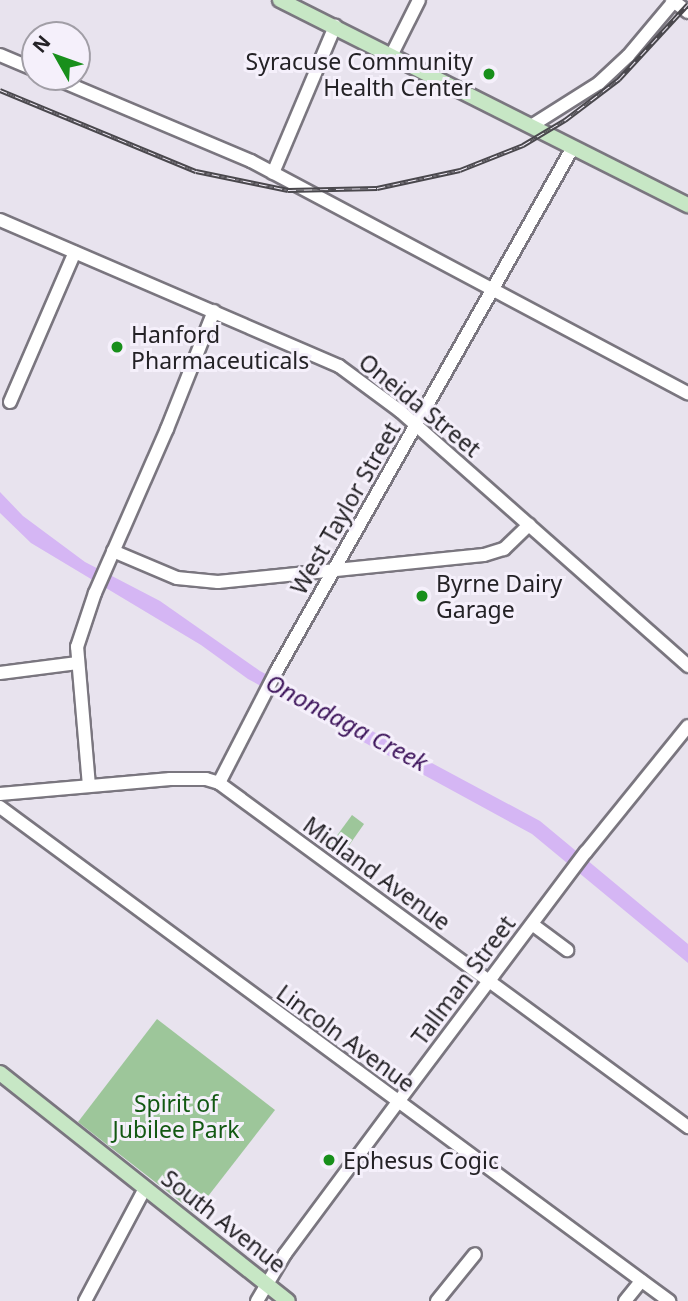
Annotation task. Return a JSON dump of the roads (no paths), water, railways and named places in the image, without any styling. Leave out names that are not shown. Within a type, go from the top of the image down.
[{"type":"main road","points":[[280,0],[688,205]]},
{"type":"main road","name":"South Avenue","points":[[0,1073],[288,1301]]},
{"type":"street","points":[[392,54],[419,0]]},
{"type":"street","points":[[531,126],[599,83],[628,56],[674,1],[688,12]]},
{"type":"street","points":[[273,173],[335,26]]},
{"type":"street","points":[[0,55],[21,64]]},
{"type":"street","points":[[84,91],[273,173],[683,391]]},
{"type":"street","name":"West Taylor Street","points":[[219,783],[276,672],[573,147]]},
{"type":"street","name":"Oneida Street","points":[[0,220],[339,366],[417,426],[688,666]]},
{"type":"street","points":[[10,402],[75,252]]},
{"type":"street","points":[[89,786],[77,647],[94,593],[215,311]]},
{"type":"street","points":[[113,551],[161,573],[198,582],[497,552],[529,525]]},
{"type":"street","points":[[0,673],[77,663]]},
{"type":"street","name":"Tallman Street","points":[[257,1301],[266,1284],[398,1102],[568,875],[688,726]]},
{"type":"street","name":"Midland Avenue","points":[[0,794],[170,779],[206,779],[219,783],[688,1127]]},
{"type":"street","name":"Lincoln Avenue","points":[[0,807],[668,1301]]},
{"type":"street","points":[[533,924],[567,950]]},
{"type":"street","points":[[85,1301],[145,1188]]},
{"type":"street","points":[[437,1301],[475,1254]]},
{"type":"street","points":[[625,1301],[641,1281]]},
{"type":"water","name":"Onondaga Creek","points":[[0,492],[23,516],[85,562],[160,601],[260,671],[540,821],[688,944],[688,963],[532,834],[248,679],[201,645],[31,543],[0,513]]},
{"type":"railway","points":[[0,90],[196,171],[288,190],[377,188],[460,170],[523,145],[565,120],[619,79],[688,4]]},
{"type":"place","name":"Syracuse Community Health Center","points":[[489,74]]},
{"type":"place","name":"Hanford Pharmaceuticals","points":[[117,347]]},
{"type":"place","name":"Byrne Dairy Garage","points":[[422,596]]},
{"type":"place","name":"Ephesus Cogic","points":[[329,1160]]},
{"type":"park label","name":"Spirit of Jubilee Park","points":[[176,1116]]}]
